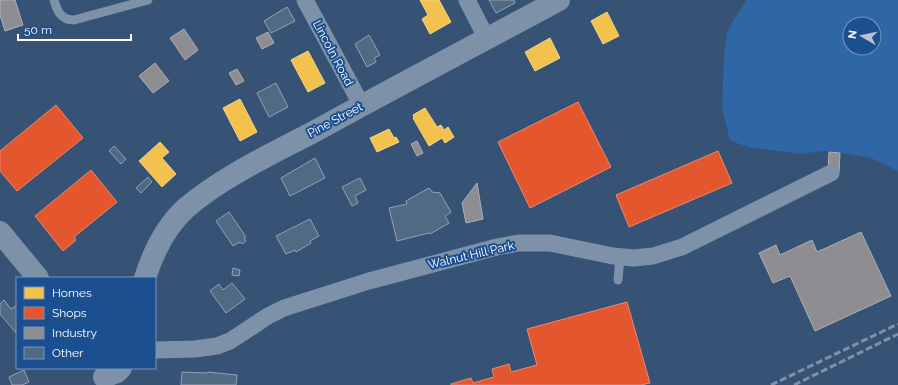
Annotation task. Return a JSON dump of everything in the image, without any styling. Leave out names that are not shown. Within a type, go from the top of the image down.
[{"type":"street","name":"Lincoln Road","points":[[305,0],[362,106]]},
{"type":"street","points":[[467,0],[487,39]]},
{"type":"street","name":"Pine Street","points":[[146,277],[154,254],[161,240],[175,221],[186,209],[230,177],[559,0]]},
{"type":"street","name":"Walnut Hill Park","points":[[156,350],[195,349],[217,346],[230,341],[264,318],[284,308],[369,281],[497,247],[519,243],[550,243],[620,257],[646,257],[674,250],[831,173]]},
{"type":"street","points":[[0,232],[37,277]]},
{"type":"lane","points":[[54,0],[57,10],[61,16],[74,20],[148,0]]},
{"type":"lane","points":[[618,280],[620,257]]},
{"type":"shaded area","points":[[747,0],[898,0],[898,171],[871,158],[823,151],[801,154],[749,147],[730,140],[722,108],[724,57],[727,33]]},
{"type":"building: Homes","points":[[420,0],[439,0],[451,22],[430,34],[422,19],[428,15]]},
{"type":"building: Homes","points":[[607,12],[619,36],[603,44],[591,21]]},
{"type":"building: Homes","points":[[550,38],[560,58],[535,71],[525,52]]},
{"type":"building: Homes","points":[[308,51],[325,83],[308,92],[291,60]]},
{"type":"building: Homes","points":[[240,99],[257,132],[240,141],[223,108]]},
{"type":"building: Homes","points":[[425,108],[437,127],[441,125],[444,130],[448,127],[454,137],[445,143],[442,138],[429,146],[413,118],[413,115]]},
{"type":"building: Homes","points":[[389,129],[394,138],[396,137],[399,142],[377,152],[370,138]]},
{"type":"building: Homes","points":[[160,142],[169,152],[162,158],[176,174],[162,187],[139,161]]},
{"type":"building: Shops","points":[[578,102],[611,167],[530,208],[498,142]]},
{"type":"building: Shops","points":[[56,105],[83,138],[17,191],[0,171],[0,151]]},
{"type":"building: Shops","points":[[718,151],[732,183],[629,227],[616,195]]},
{"type":"building: Shops","points":[[91,170],[117,202],[74,237],[76,240],[63,251],[35,216]]},
{"type":"building: Shops","points":[[627,302],[650,383],[641,385],[451,385],[471,378],[473,383],[494,377],[492,369],[509,364],[511,372],[537,365],[527,329]]},
{"type":"building: Industry","points":[[0,0],[15,0],[23,25],[5,31],[0,15]]},
{"type":"building: Industry","points":[[184,29],[198,50],[185,60],[170,38]]},
{"type":"building: Industry","points":[[268,32],[274,43],[262,49],[256,38]]},
{"type":"building: Industry","points":[[155,63],[169,81],[153,93],[139,76]]},
{"type":"building: Industry","points":[[237,69],[244,81],[236,85],[229,73]]},
{"type":"building: Industry","points":[[417,141],[423,153],[417,156],[411,144]]},
{"type":"building: Industry","points":[[829,152],[840,153],[839,172],[828,171]]},
{"type":"building: Industry","points":[[477,183],[483,219],[466,223],[462,203]]},
{"type":"building: Industry","points":[[861,232],[891,296],[815,331],[790,276],[773,283],[759,253],[776,245],[780,255],[812,240],[817,252]]},
{"type":"building: Other","points":[[489,0],[514,0],[515,3],[496,13]]},
{"type":"building: Other","points":[[287,7],[295,21],[271,33],[264,21]]},
{"type":"building: Other","points":[[369,35],[380,55],[374,58],[376,62],[367,67],[355,44]]},
{"type":"building: Other","points":[[276,83],[288,107],[269,117],[257,93]]},
{"type":"building: Other","points":[[114,146],[126,159],[121,164],[109,151]]},
{"type":"building: Other","points":[[315,158],[325,178],[290,196],[281,178]]},
{"type":"building: Other","points":[[148,177],[152,182],[141,193],[136,188]]},
{"type":"building: Other","points":[[360,178],[366,190],[355,196],[358,203],[352,206],[342,187]]},
{"type":"building: Other","points":[[429,188],[432,192],[440,193],[451,212],[445,216],[449,223],[430,234],[397,241],[389,208],[407,204],[406,201]]},
{"type":"building: Other","points":[[229,212],[246,237],[244,238],[246,241],[242,244],[240,242],[233,246],[216,221]]},
{"type":"building: Other","points":[[310,219],[319,236],[296,252],[295,250],[286,254],[276,236]]},
{"type":"building: Other","points":[[233,268],[240,270],[239,276],[232,275]]},
{"type":"building: Other","points":[[232,283],[245,299],[226,313],[210,291],[219,284],[223,290]]},
{"type":"building: Other","points":[[4,300],[11,309],[16,306],[16,333],[0,314],[0,304]]},
{"type":"building: Other","points":[[24,370],[29,382],[22,385],[12,385],[9,377]]},
{"type":"building: Other","points":[[182,372],[208,372],[237,375],[236,385],[181,385]]},
{"type":"railway","points":[[771,385],[898,324]]},
{"type":"railway","points":[[794,385],[898,334]]}]
